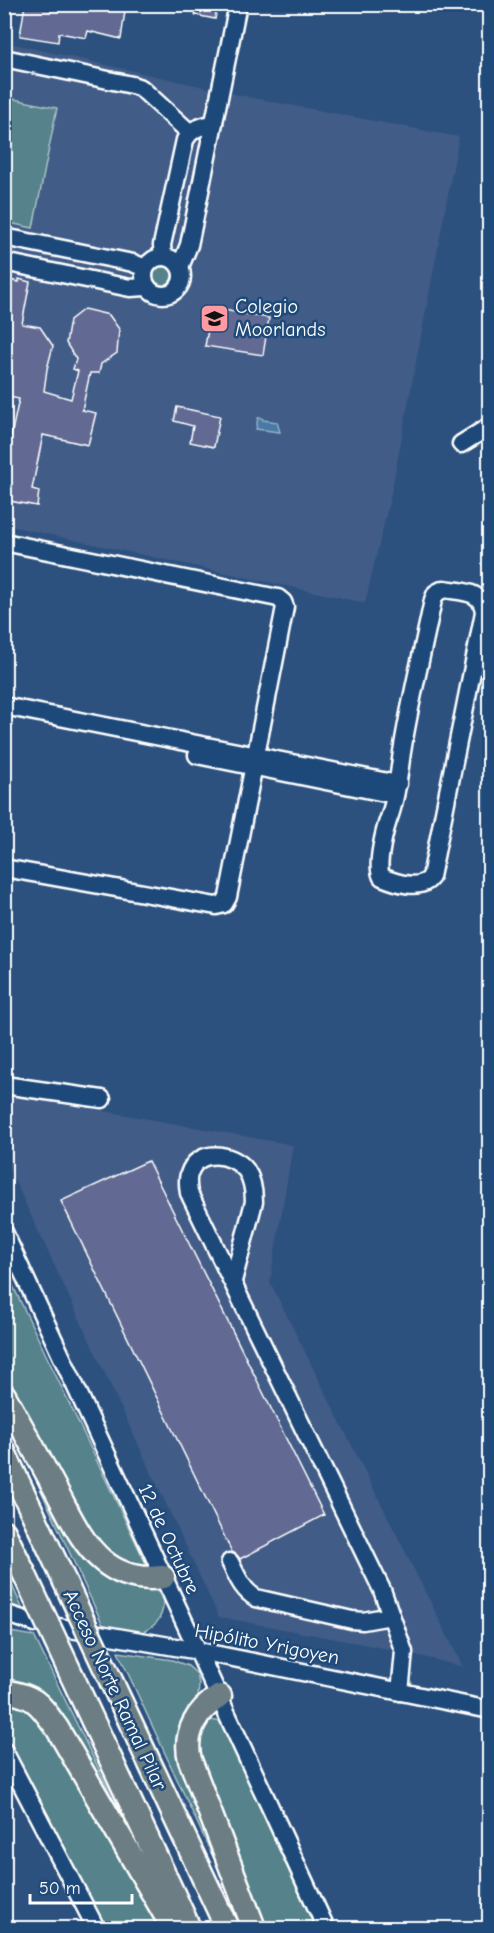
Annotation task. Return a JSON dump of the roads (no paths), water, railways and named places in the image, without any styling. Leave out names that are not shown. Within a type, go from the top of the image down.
[{"type":"highway","points":[[4,1395],[92,1551],[103,1562],[124,1574],[144,1578],[163,1577]]},
{"type":"highway","name":"Acceso Norte Ramal Pilar","points":[[4,1452],[227,1929]]},
{"type":"highway","name":"Acceso Norte Ramal Pilar","points":[[4,1532],[189,1929]]},
{"type":"highway","points":[[4,1691],[32,1698],[51,1720],[173,1929]]},
{"type":"highway","points":[[220,1696],[206,1706],[197,1717],[189,1734],[188,1749],[190,1760],[254,1929]]},
{"type":"street","points":[[180,267],[171,259],[163,257],[153,259],[145,268],[146,287],[156,295],[163,296],[175,291],[182,280],[180,267],[189,245],[238,4]]},
{"type":"street","points":[[4,58],[141,88],[189,132]]},
{"type":"street","points":[[163,257],[162,245],[182,148],[189,132],[214,123]]},
{"type":"street","points":[[4,237],[133,263],[145,268]]},
{"type":"street","points":[[4,261],[130,288],[146,287]]},
{"type":"street","points":[[461,444],[489,426]]},
{"type":"street","points":[[4,542],[278,598],[283,602],[285,611],[228,897],[224,904],[216,906],[4,868]]},
{"type":"street","points":[[444,589],[476,595],[481,599],[484,612],[431,877],[423,885],[387,879],[379,873],[386,829],[396,789],[436,593],[444,589]]},
{"type":"street","points":[[4,706],[255,761],[396,789]]},
{"type":"street","points":[[4,717],[255,761]]},
{"type":"street","points":[[4,1085],[102,1099]]},
{"type":"street","points":[[233,1281],[254,1202],[254,1188],[248,1172],[237,1161],[214,1155],[204,1157],[194,1164],[188,1176],[189,1193],[382,1590],[404,1652],[400,1692]]},
{"type":"street","name":"12 de Octubre","points":[[4,1232],[326,1929]]},
{"type":"street","points":[[230,1562],[242,1586],[248,1594],[256,1598],[352,1620],[363,1621],[391,1616]]},
{"type":"street","name":"Hipólito Yrigoyen","points":[[4,1613],[36,1623],[199,1651],[489,1710]]},
{"type":"street","name":"Hipólito Yrigoyen","points":[[4,1625],[36,1623]]},
{"type":"street","points":[[4,1751],[96,1929]]},
{"type":"place","name":"Colegio Moorlands","points":[[214,318]]}]
